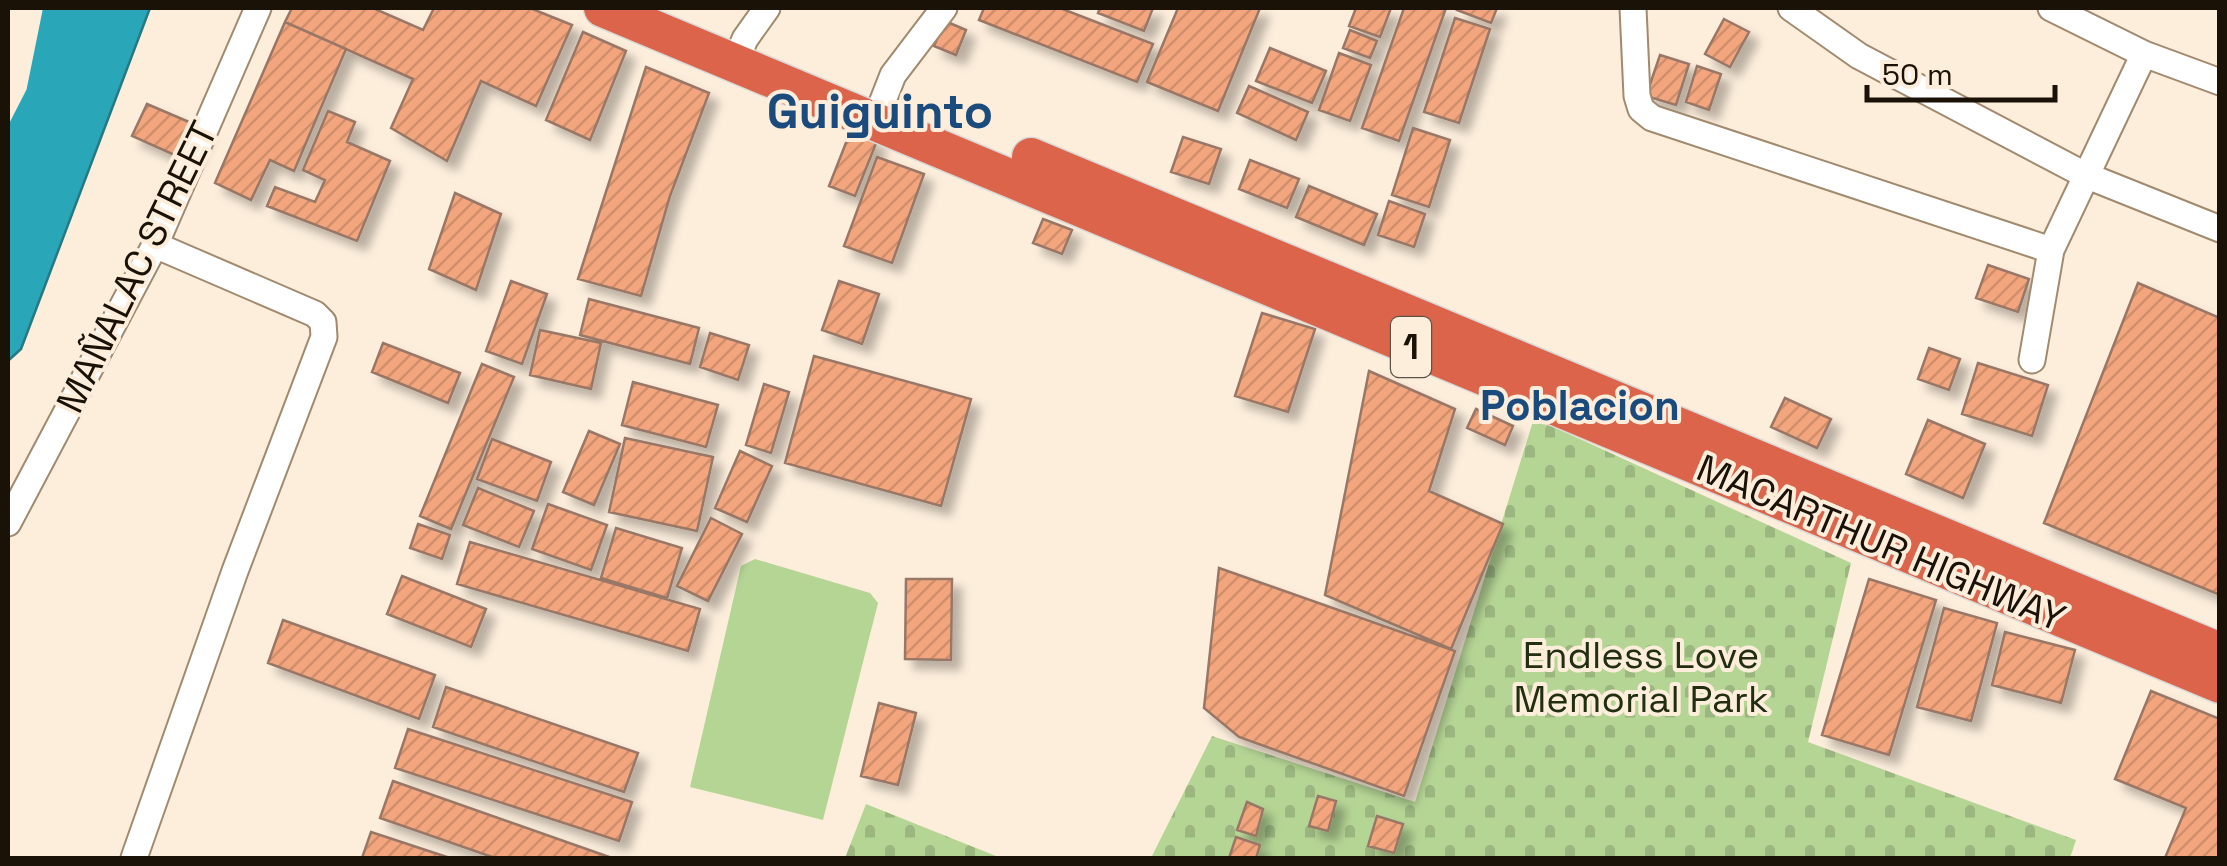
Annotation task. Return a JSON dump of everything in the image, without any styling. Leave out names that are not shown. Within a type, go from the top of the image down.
[{"type":"highway","name":"MACARTHUR HIGHWAY","points":[[603,8],[740,50],[2218,670]]},
{"type":"highway","name":"MACARTHUR HIGHWAY","points":[[669,8],[740,50]]},
{"type":"street","name":"MAÑALAC STREET","points":[[8,522],[156,246],[258,8]]},
{"type":"street","points":[[740,50],[767,8]]},
{"type":"street","points":[[880,109],[893,75],[944,8]]},
{"type":"street","points":[[1633,8],[1636,96],[1641,109],[1652,118],[2051,250]]},
{"type":"street","points":[[1791,8],[1859,56],[2085,175],[2220,229]]},
{"type":"street","points":[[2050,8],[2144,54],[2220,82]]},
{"type":"street","points":[[2032,360],[2051,250],[2144,54]]},
{"type":"street","points":[[134,858],[228,588],[324,337],[324,322],[316,314],[156,246]]},
{"type":"green space","name":"Endless Love Memorial Park","points":[[1534,418],[1851,563],[1808,742],[2076,840],[2070,858],[1151,858],[1212,736],[1415,802]]},
{"type":"green space","points":[[755,559],[870,593],[878,603],[823,820],[690,787],[741,566]]},
{"type":"green space","points":[[866,804],[1001,858],[845,858]]},
{"type":"water","points":[[62,8],[150,8],[21,349],[8,361],[8,176]]},
{"type":"building","points":[[292,8],[373,8],[423,30],[434,8],[530,8],[572,25],[536,106],[481,81],[447,161],[391,128],[413,79],[285,22]]},
{"type":"building","points":[[984,8],[1060,8],[1153,44],[1137,82],[979,20]]},
{"type":"building","points":[[1100,8],[1153,8],[1144,31],[1098,13]]},
{"type":"building","points":[[1178,8],[1260,8],[1218,111],[1147,82]]},
{"type":"building","points":[[1356,8],[1391,8],[1380,37],[1349,26]]},
{"type":"building","points":[[1404,8],[1446,8],[1399,141],[1362,128]]},
{"type":"building","points":[[1458,8],[1497,8],[1491,23]]},
{"type":"building","points":[[1455,18],[1490,29],[1459,123],[1424,112]]},
{"type":"building","points":[[1724,19],[1749,32],[1730,67],[1705,54]]},
{"type":"building","points":[[945,21],[966,30],[956,55],[934,46]]},
{"type":"building","points":[[285,22],[346,49],[294,171],[270,160],[251,200],[215,183]]},
{"type":"building","points":[[1350,30],[1377,41],[1370,58],[1343,48]]},
{"type":"building","points":[[583,32],[626,51],[590,140],[546,120]]},
{"type":"building","points":[[1270,48],[1326,71],[1312,103],[1256,81]]},
{"type":"building","points":[[1339,53],[1371,65],[1350,121],[1319,110]]},
{"type":"building","points":[[1660,55],[1689,64],[1676,105],[1646,96]]},
{"type":"building","points":[[1697,66],[1721,74],[1709,110],[1686,102]]},
{"type":"building","points":[[646,67],[709,93],[670,196],[641,296],[578,279]]},
{"type":"building","points":[[1249,86],[1308,112],[1296,140],[1237,113]]},
{"type":"building","points":[[147,104],[203,128],[188,161],[132,136]]},
{"type":"building","points":[[328,111],[355,122],[347,142],[390,161],[357,241],[267,206],[275,187],[315,202],[325,180],[303,170]]},
{"type":"building","points":[[1413,128],[1450,140],[1429,207],[1392,195]]},
{"type":"building","points":[[851,130],[877,141],[855,196],[829,186]]},
{"type":"building","points":[[1183,137],[1221,149],[1209,184],[1171,172]]},
{"type":"building","points":[[877,157],[924,174],[892,263],[844,246]]},
{"type":"building","points":[[1250,160],[1299,179],[1287,208],[1239,189]]},
{"type":"building","points":[[1309,186],[1377,214],[1364,245],[1296,217]]},
{"type":"building","points":[[455,193],[501,214],[476,290],[429,269]]},
{"type":"building","points":[[1389,201],[1425,214],[1414,247],[1378,235]]},
{"type":"building","points":[[1043,219],[1072,230],[1062,254],[1033,243]]},
{"type":"building","points":[[1988,265],[2029,279],[2018,312],[1976,298]]},
{"type":"building","points":[[511,281],[547,294],[522,364],[486,351]]},
{"type":"building","points":[[839,281],[879,294],[862,344],[822,330]]},
{"type":"building","points":[[2138,283],[2220,318],[2220,595],[2044,523]]},
{"type":"building","points":[[589,299],[699,328],[690,364],[580,335]]},
{"type":"building","points":[[1262,313],[1315,329],[1288,412],[1235,396]]},
{"type":"building","points":[[540,330],[601,343],[591,389],[530,375]]},
{"type":"building","points":[[710,333],[749,345],[738,380],[700,367]]},
{"type":"building","points":[[383,343],[460,373],[448,403],[372,372]]},
{"type":"building","points":[[1929,348],[1960,359],[1949,390],[1918,379]]},
{"type":"building","points":[[814,356],[971,399],[941,506],[785,463]]},
{"type":"building","points":[[1978,363],[2048,385],[2032,436],[1962,414]]},
{"type":"building","points":[[482,364],[514,377],[451,529],[420,516]]},
{"type":"building","points":[[1369,371],[1455,409],[1429,491],[1503,524],[1451,649],[1325,595]]},
{"type":"building","points":[[633,382],[718,405],[706,447],[622,425]]},
{"type":"building","points":[[764,384],[789,392],[771,453],[746,445]]},
{"type":"building","points":[[1785,398],[1831,419],[1817,448],[1771,427]]},
{"type":"building","points":[[1476,409],[1513,426],[1505,445],[1467,428]]},
{"type":"building","points":[[1928,420],[1985,444],[1963,498],[1906,474]]},
{"type":"building","points":[[589,431],[620,444],[594,505],[563,492]]},
{"type":"building","points":[[625,438],[713,457],[697,531],[609,512]]},
{"type":"building","points":[[492,439],[551,462],[537,501],[477,479]]},
{"type":"building","points":[[740,451],[772,466],[747,522],[715,508]]},
{"type":"building","points":[[478,488],[534,511],[519,547],[463,525]]},
{"type":"building","points":[[548,504],[607,525],[591,570],[532,549]]},
{"type":"building","points":[[711,518],[742,534],[708,601],[677,586]]},
{"type":"building","points":[[418,524],[450,535],[442,559],[410,548]]},
{"type":"building","points":[[616,528],[682,548],[667,598],[601,578]]},
{"type":"building","points":[[470,542],[700,609],[688,651],[457,584]]},
{"type":"building","points":[[1219,568],[1455,651],[1404,796],[1239,737],[1204,708]]},
{"type":"building","points":[[402,576],[486,609],[471,647],[387,614]]},
{"type":"building","points":[[906,579],[952,579],[951,660],[905,659]]},
{"type":"building","points":[[1869,579],[1936,600],[1889,755],[1822,735]]},
{"type":"building","points":[[1944,608],[1997,623],[1971,721],[1917,707]]},
{"type":"building","points":[[283,620],[435,675],[419,719],[268,663]]},
{"type":"building","points":[[2005,632],[2075,650],[2061,703],[1992,685]]},
{"type":"building","points":[[446,687],[638,753],[624,792],[433,727]]},
{"type":"building","points":[[2151,691],[2220,719],[2220,858],[2165,858],[2186,808],[2115,779]]},
{"type":"building","points":[[879,703],[916,713],[898,785],[861,776]]},
{"type":"building","points":[[408,729],[632,802],[619,841],[395,768]]},
{"type":"building","points":[[393,781],[612,858],[495,858],[380,818]]},
{"type":"building","points":[[1318,796],[1336,801],[1328,831],[1309,826]]},
{"type":"building","points":[[1247,802],[1263,809],[1256,836],[1237,830]]},
{"type":"building","points":[[1377,816],[1403,824],[1394,853],[1368,846]]},
{"type":"building","points":[[371,832],[450,858],[362,858]]},
{"type":"building","points":[[1236,837],[1260,845],[1256,858],[1229,858]]},
{"type":"waterway","points":[[8,175],[48,97],[66,8]]},
{"type":"district","name":"Guiguinto","points":[[880,111]]},
{"type":"district","name":"Poblacion","points":[[1580,405]]}]
